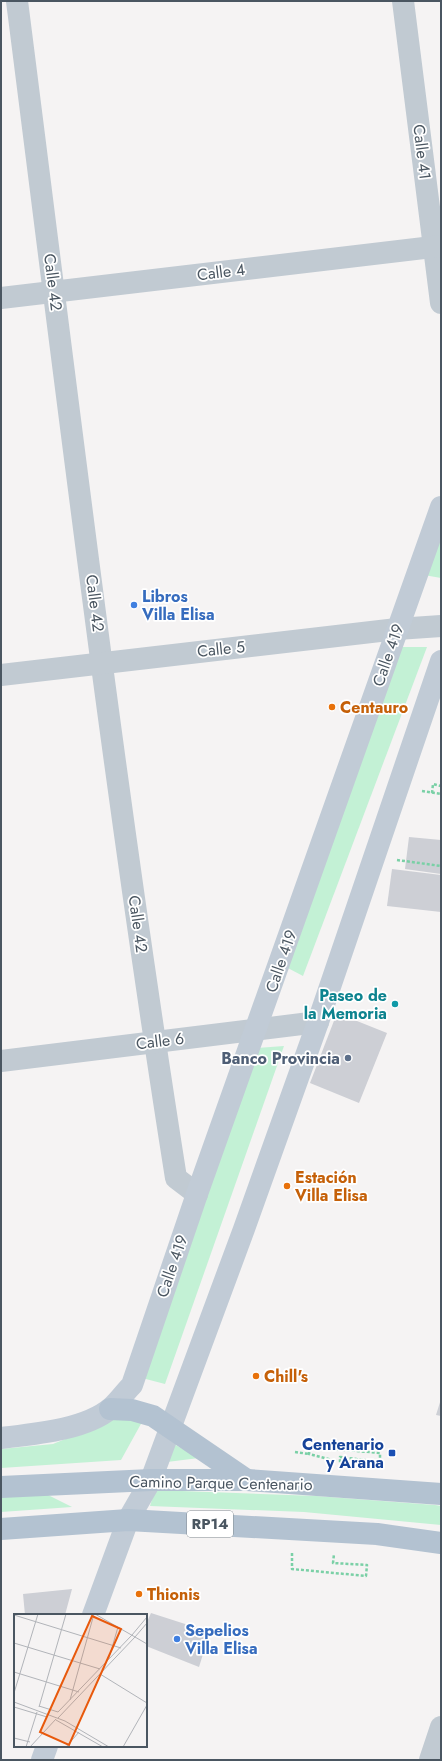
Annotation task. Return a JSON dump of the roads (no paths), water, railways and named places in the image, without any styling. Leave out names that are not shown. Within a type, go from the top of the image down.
[{"type":"main road","name":"Calle 419","points":[[110,1409],[132,1385],[197,1194],[441,507]]},
{"type":"main road","points":[[94,1614],[128,1520],[151,1480],[171,1428],[318,1022],[436,689],[441,661]]},
{"type":"main road","points":[[1,1438],[61,1429],[86,1422],[110,1409],[132,1410],[153,1416],[247,1480]]},
{"type":"main road","name":"Camino Parque Centenario","points":[[1,1487],[151,1480],[247,1480],[441,1494]]},
{"type":"main road","name":"RP14","points":[[1,1529],[128,1520],[376,1534],[441,1543]]},
{"type":"main road","points":[[42,1760],[47,1747]]},
{"type":"street","name":"Calle 42","points":[[17,1],[102,662],[154,1042],[176,1178],[197,1194]]},
{"type":"street","name":"Calle 41","points":[[403,1],[437,246],[441,303]]},
{"type":"street","name":"Calle 4","points":[[1,298],[437,246]]},
{"type":"street","name":"Calle 5","points":[[1,675],[102,662],[397,629],[441,626]]},
{"type":"street","name":"Calle 6","points":[[1,1060],[318,1022]]},
{"type":"street","points":[[430,1760],[441,1727]]},
{"type":"place","name":"Libros Villa Elisa","points":[[134,605]]},
{"type":"place","name":"Centauro","points":[[332,707]]},
{"type":"place","name":"Paseo de la Memoria","points":[[395,1004]]},
{"type":"place","name":"Banco Provincia","points":[[348,1058]]},
{"type":"place","name":"Estación Villa Elisa","points":[[287,1186]]},
{"type":"place","name":"Chill's","points":[[256,1376]]},
{"type":"place","name":"Centenario y Arana","points":[[392,1453]]},
{"type":"place","name":"Thionis","points":[[139,1594]]},
{"type":"place","name":"Sepelios Villa Elisa","points":[[177,1639]]}]
